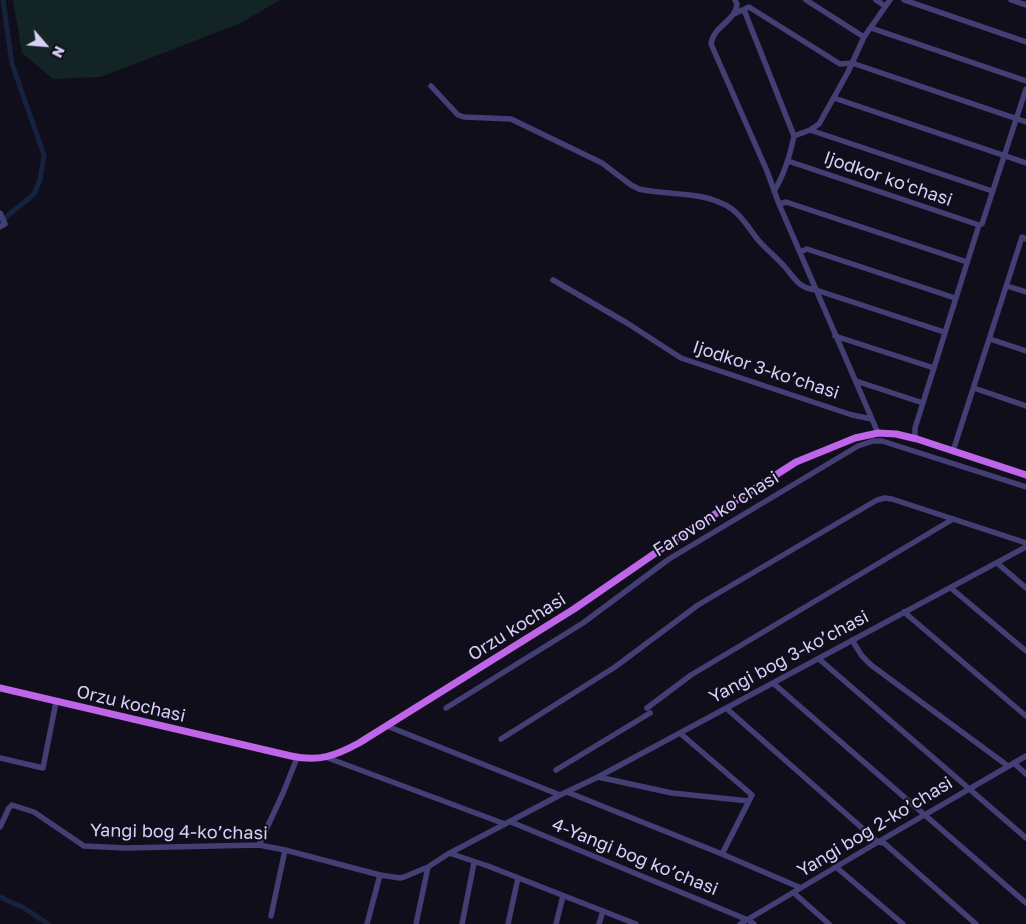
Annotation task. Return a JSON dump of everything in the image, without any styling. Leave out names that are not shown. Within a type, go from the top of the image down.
[{"type":"main road","name":"Orzu kochasi","points":[[0,688],[297,758],[328,758],[359,743],[574,609],[670,543],[796,462],[855,438],[878,433],[915,438],[1026,475]]},
{"type":"street","points":[[734,0],[737,4],[734,14]]},
{"type":"street","points":[[753,0],[747,9],[734,14],[715,33],[711,44],[878,433]]},
{"type":"street","points":[[806,0],[864,37]]},
{"type":"street","points":[[876,0],[886,6]]},
{"type":"street","name":"Ijodkor koʻchasi","points":[[794,136],[810,130],[818,124],[834,98],[864,37],[890,0]]},
{"type":"street","points":[[904,0],[1026,42]]},
{"type":"street","points":[[1012,0],[1026,5]]},
{"type":"street","points":[[747,9],[840,64],[852,63],[1026,122]]},
{"type":"street","points":[[747,9],[794,136],[788,161],[779,184],[774,191]]},
{"type":"street","points":[[871,28],[1026,81]]},
{"type":"street","points":[[431,86],[458,115],[464,117],[511,119],[602,163],[639,190],[707,198],[720,202],[732,209],[741,218],[758,240],[784,266],[800,286],[944,332]]},
{"type":"street","points":[[915,438],[915,428],[944,332],[1026,89]]},
{"type":"street","points":[[834,98],[1026,163]]},
{"type":"street","name":"Ijodkor koʻchasi","points":[[810,130],[992,191]]},
{"type":"street","name":"Ijodkor koʻchasi","points":[[788,161],[979,226]]},
{"type":"street","points":[[779,204],[786,202],[967,262]]},
{"type":"street","points":[[953,451],[1022,237],[1026,239]]},
{"type":"street","points":[[800,252],[807,249],[955,298]]},
{"type":"street","name":"Ijodkor 3-koʼchasi","points":[[552,280],[644,333],[681,358],[852,415],[872,419]]},
{"type":"street","points":[[1007,286],[1026,292]]},
{"type":"street","points":[[835,336],[934,368]]},
{"type":"street","points":[[990,339],[1026,351]]},
{"type":"street","points":[[856,381],[924,403]]},
{"type":"street","points":[[974,388],[1026,406]]},
{"type":"street","name":"Farovon koʻchasi","points":[[446,708],[583,622],[669,559],[858,446],[873,441],[882,441],[1026,487]]},
{"type":"street","points":[[501,739],[616,667],[698,605],[877,500],[885,498],[892,500],[1026,543]]},
{"type":"street","points":[[556,770],[648,710],[691,675],[953,519]]},
{"type":"street","name":"Yangi bog 3-koʼchasi","points":[[567,792],[1026,548]]},
{"type":"street","points":[[997,563],[1026,588]]},
{"type":"street","points":[[951,588],[1026,651]]},
{"type":"street","points":[[904,612],[1026,716]]},
{"type":"street","points":[[852,640],[862,656],[872,665],[1026,774]]},
{"type":"street","points":[[819,659],[1026,838]]},
{"type":"street","points":[[772,683],[1026,903]]},
{"type":"street","points":[[0,758],[43,768],[56,702]]},
{"type":"street","points":[[726,708],[878,842],[884,844],[976,924]]},
{"type":"street","points":[[387,726],[560,795]]},
{"type":"street","points":[[680,733],[752,795],[722,854]]},
{"type":"street","name":"Yangi bog 2-koʼchasi","points":[[740,924],[1026,756]]},
{"type":"street","points":[[259,845],[297,758]]},
{"type":"street","name":"4-Yangi bog koʼchasi","points":[[328,758],[508,823],[754,924]]},
{"type":"street","points":[[598,777],[661,791],[748,801]]},
{"type":"street","name":"4-Yangi bog koʼchasi","points":[[567,792],[801,888]]},
{"type":"street","name":"Yangi bog 4-koʼchasi","points":[[0,827],[12,805],[34,812],[84,846],[126,848],[259,845],[380,875],[400,878],[428,867],[567,792]]},
{"type":"street","points":[[272,916],[285,850]]},
{"type":"street","points":[[452,854],[474,863],[488,866],[636,924]]},
{"type":"street","points":[[462,924],[474,863]]},
{"type":"street","points":[[836,866],[903,924]]},
{"type":"street","points":[[416,924],[428,867]]},
{"type":"street","points":[[367,924],[380,875]]},
{"type":"street","points":[[508,924],[518,878]]},
{"type":"street","points":[[794,893],[829,924]]},
{"type":"street","points":[[556,924],[562,896]]},
{"type":"street","points":[[599,924],[603,911]]},
{"type":"shaded area","points":[[13,0],[280,0],[241,23],[101,77],[53,79],[22,53]]},
{"type":"waterway","points":[[0,222],[34,194],[40,180],[44,155],[12,64],[3,0]]},
{"type":"waterway","points":[[0,897],[24,908],[48,924]]}]
